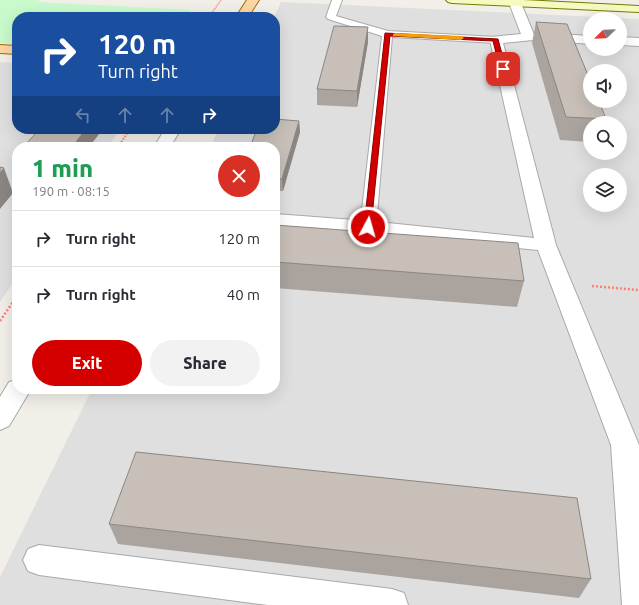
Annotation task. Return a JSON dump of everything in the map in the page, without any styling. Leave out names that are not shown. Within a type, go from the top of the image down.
[{"type":"main road","points":[[245,12],[253,0]]},
{"type":"main road","points":[[452,0],[639,9]]},
{"type":"main road","points":[[0,49],[12,50]]},
{"type":"street","points":[[515,3],[529,37]]},
{"type":"street","points":[[583,40],[529,37],[496,40],[546,245],[625,445],[638,605]]},
{"type":"street","points":[[627,41],[639,42]]},
{"type":"street","points":[[280,220],[368,227],[546,245]]},
{"type":"street","points":[[0,419],[15,394]]},
{"type":"street","points":[[39,560],[392,605]]},
{"type":"lane","points":[[337,0],[332,17],[387,34],[496,40]]},
{"type":"lane","points":[[368,227],[387,34]]},
{"type":"path","points":[[213,12],[221,0]]},
{"type":"path","points":[[561,283],[639,290]]},
{"type":"path","points":[[0,320],[12,303]]},
{"type":"shaded area","points":[[281,2],[583,16],[583,56],[627,56],[627,18],[639,19],[639,605],[0,605],[0,577],[90,394],[280,394],[280,142],[212,142],[216,134],[280,134],[280,12],[276,12]]},
{"type":"shaded area","points":[[0,62],[12,63],[12,134],[117,134],[111,142],[12,142],[12,284],[0,302]]},
{"type":"green space","points":[[0,0],[40,0],[38,2],[191,10],[190,12],[12,12],[12,44],[0,43]]},
{"type":"building","points":[[536,22],[567,24],[583,64],[583,108],[602,108],[605,116],[583,116],[583,118],[566,117]]},
{"type":"building","points":[[334,26],[368,27],[357,91],[317,89]]},
{"type":"building","points":[[280,119],[299,121],[282,179],[280,179],[280,142],[252,142],[255,134],[280,134]]},
{"type":"building","points":[[35,134],[82,134],[76,142],[28,142]]},
{"type":"building","points":[[0,167],[4,168],[0,173]]},
{"type":"building","points":[[280,225],[518,243],[524,281],[280,262]]},
{"type":"building","points":[[136,452],[577,498],[591,579],[109,524]]},
{"type":"slow traffic","points":[[395,35],[461,38]]},
{"type":"route","points":[[368,227],[387,34],[496,40],[503,69]]}]
